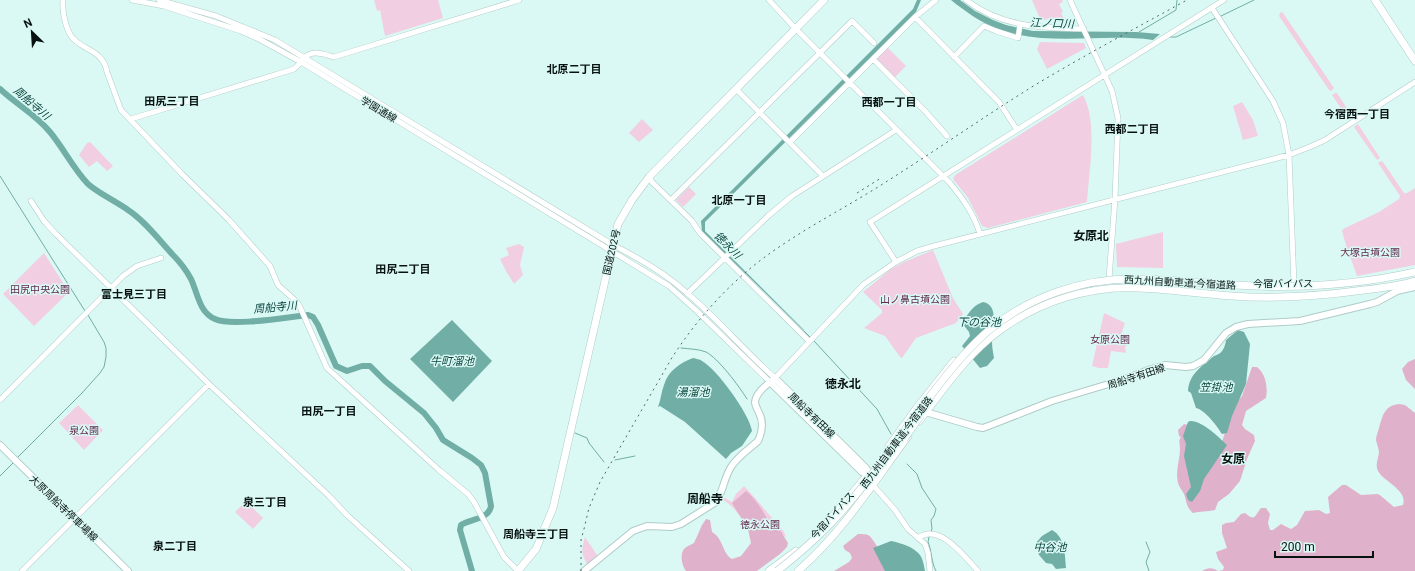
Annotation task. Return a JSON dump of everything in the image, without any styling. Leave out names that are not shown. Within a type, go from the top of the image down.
[{"type":"highway","name":"国道202号","points":[[518,571],[536,549],[553,508],[618,224],[632,200],[649,177],[824,0]]},
{"type":"highway","points":[[1375,0],[1415,61]]},
{"type":"highway","name":"今宿バイパス","points":[[769,571],[822,529],[867,475],[944,372],[965,349],[993,323],[1019,306],[1054,290],[1088,280],[1109,278],[1141,276],[1253,284],[1294,285],[1353,281],[1415,271]]},
{"type":"highway","name":"西九州自動車道;今宿道路","points":[[777,571],[806,548],[842,513],[932,394],[967,351],[1000,322],[1020,309],[1042,298],[1083,284],[1116,279],[1153,279],[1252,286],[1300,287],[1362,282],[1415,271]]},
{"type":"highway","name":"西九州自動車道;今宿道路","points":[[784,571],[826,536],[845,515],[944,384],[980,343],[1023,312],[1044,302],[1063,294],[1116,284],[1153,284],[1253,291],[1304,291],[1356,287],[1415,277]]},
{"type":"highway","name":"今宿バイパス","points":[[798,571],[819,551],[851,513],[926,412],[969,358],[998,331],[1035,309],[1072,295],[1097,290],[1122,288],[1232,296],[1293,297],[1338,294],[1383,288],[1415,281]]},
{"type":"main road","name":"周船寺有田線","points":[[916,409],[983,428],[1052,401],[1114,383],[1151,369],[1165,365],[1186,367],[1193,366],[1204,360],[1226,333],[1236,327],[1248,324],[1300,321],[1377,302],[1397,291],[1415,287]]},
{"type":"main road","name":"周船寺有田線","points":[[772,380],[862,472],[867,475],[872,484]]},
{"type":"main road","points":[[584,571],[633,530],[647,526],[672,527],[681,524],[716,502],[720,496],[724,479],[732,466],[758,441],[760,437],[762,423],[755,402],[760,391],[772,380]]},
{"type":"main road","name":"大原周船寺停車場線","points":[[0,445],[128,571]]},
{"type":"street","points":[[63,0],[65,20],[72,36],[94,52],[106,66],[121,110],[182,174],[229,220],[270,266],[278,285],[292,297],[300,307],[324,363],[330,373],[468,494],[504,557],[518,571]]},
{"type":"street","name":"学園通線","points":[[132,0],[164,6],[241,31],[303,60]]},
{"type":"street","name":"学園通線","points":[[159,0],[216,16],[275,40],[303,60],[612,248]]},
{"type":"street","points":[[131,119],[294,69],[310,54],[318,52],[334,57],[519,0]]},
{"type":"street","points":[[769,0],[943,176],[964,200],[978,226],[980,234]]},
{"type":"street","points":[[790,142],[915,17],[936,0]]},
{"type":"street","points":[[966,0],[976,8],[995,17],[1020,25],[1042,28],[1084,29]]},
{"type":"street","points":[[1070,0],[1105,75],[1114,99],[1118,118],[1115,199],[1109,278]]},
{"type":"street","points":[[896,262],[870,222],[1224,0]]},
{"type":"street","points":[[1212,8],[1278,109],[1283,123],[1289,155],[1294,285]]},
{"type":"street","points":[[915,17],[999,102],[1017,130]]},
{"type":"street","points":[[671,200],[852,20],[874,43]]},
{"type":"street","points":[[954,56],[984,26],[1018,38],[1020,25]]},
{"type":"street","points":[[873,59],[925,111],[947,136]]},
{"type":"street","points":[[772,380],[864,284],[896,262],[917,251],[1289,155],[1325,140],[1415,82]]},
{"type":"street","points":[[736,89],[823,176]]},
{"type":"street","points":[[688,293],[768,216],[792,196],[896,130]]},
{"type":"street","points":[[649,177],[652,182],[692,221],[700,233],[727,256],[809,341]]},
{"type":"street","points":[[31,201],[44,221],[56,234],[209,384],[328,494],[348,516],[409,571]]},
{"type":"street","points":[[612,248],[629,253],[688,293],[772,380]]},
{"type":"street","points":[[612,248],[683,297],[772,380]]},
{"type":"street","points":[[0,400],[111,288],[131,270],[161,258]]},
{"type":"street","points":[[22,571],[209,384]]},
{"type":"street","points":[[872,484],[895,510],[908,529],[925,544],[927,548],[930,571]]},
{"type":"street","points":[[918,538],[931,534],[938,534],[948,541],[978,571]]},
{"type":"green space","points":[[374,0],[438,0],[443,18],[385,36],[380,10],[377,11]]},
{"type":"green space","points":[[1032,0],[1062,0],[1063,2],[1059,4],[1063,12],[1061,13],[1064,19],[1050,18],[1041,21]]},
{"type":"green space","points":[[1282,12],[1334,88],[1331,91],[1279,16]]},
{"type":"green space","points":[[1040,42],[1084,43],[1086,48],[1047,69],[1037,49]]},
{"type":"green space","points":[[886,46],[906,66],[893,79],[873,59]]},
{"type":"green space","points":[[1337,93],[1353,118],[1349,120],[1332,95]]},
{"type":"green space","points":[[1083,95],[1088,106],[1091,132],[1091,162],[1087,202],[988,228],[982,226],[968,198],[953,179],[955,175]]},
{"type":"green space","points":[[1242,102],[1253,120],[1258,136],[1243,140],[1233,106]]},
{"type":"green space","points":[[642,119],[653,130],[639,142],[629,133]]},
{"type":"green space","points":[[1358,124],[1380,158],[1377,160],[1354,127]]},
{"type":"green space","points":[[90,142],[113,166],[107,171],[97,161],[89,167],[79,155],[87,143]]},
{"type":"green space","name":"大塚古墳公園","points":[[1381,161],[1404,193],[1407,193],[1415,188],[1415,265],[1357,276],[1346,245],[1342,231],[1343,229],[1379,212],[1399,199],[1400,196],[1378,163]]},
{"type":"green space","points":[[689,187],[696,194],[683,207],[676,200]]},
{"type":"green space","points":[[1163,232],[1163,268],[1117,267],[1116,244]]},
{"type":"green space","points":[[519,244],[524,247],[520,265],[523,275],[514,284],[500,259],[509,255],[506,248]]},
{"type":"green space","name":"山ノ鼻古墳公園","points":[[933,250],[953,298],[963,314],[956,323],[916,338],[902,358],[885,336],[864,328],[882,313],[882,310],[863,292],[891,269]]},
{"type":"green space","name":"田尻中央公園","points":[[44,253],[69,292],[34,326],[3,294]]},
{"type":"green space","name":"女原公園","points":[[1104,313],[1125,323],[1122,332],[1122,340],[1130,341],[1125,347],[1126,353],[1111,351],[1108,368],[1099,368],[1092,366]]},
{"type":"green space","points":[[1415,359],[1415,389],[1406,380],[1402,369],[1408,362]]},
{"type":"green space","points":[[1252,367],[1257,367],[1262,373],[1266,381],[1267,394],[1266,398],[1246,411],[1242,425],[1254,435],[1255,441],[1240,481],[1229,494],[1218,502],[1215,510],[1193,513],[1188,506],[1177,479],[1180,453],[1179,441],[1181,437],[1179,436],[1178,430],[1184,424],[1189,425],[1203,478],[1220,449],[1230,415],[1236,403],[1242,396]]},
{"type":"green space","points":[[1399,404],[1405,405],[1415,413],[1415,571],[1218,571],[1223,570],[1224,567],[1218,559],[1216,552],[1227,548],[1222,533],[1222,525],[1234,522],[1241,514],[1245,513],[1251,517],[1254,517],[1261,508],[1266,508],[1270,514],[1268,523],[1270,530],[1273,530],[1281,524],[1291,529],[1297,525],[1305,511],[1319,510],[1326,514],[1330,513],[1328,497],[1342,485],[1346,485],[1361,495],[1378,494],[1394,507],[1403,505],[1404,500],[1402,495],[1381,475],[1377,469],[1379,451],[1376,438],[1383,415],[1390,407]]},
{"type":"green space","name":"泉公園","points":[[78,405],[103,430],[84,450],[59,423]]},
{"type":"green space","name":"徳永公園","points":[[744,486],[784,532],[786,537],[781,534],[751,538],[739,515],[730,505],[720,498],[721,496],[732,502],[736,494]]},
{"type":"green space","points":[[746,491],[754,498],[761,508],[771,528],[774,530],[780,530],[788,543],[787,547],[757,571],[686,571],[682,563],[683,550],[694,543],[706,519],[710,520],[712,532],[718,537],[727,554],[732,559],[741,556],[751,543],[748,529],[732,503]]},
{"type":"green space","points":[[246,501],[263,518],[253,529],[235,512]]},
{"type":"green space","points":[[858,534],[871,537],[889,571],[834,571],[849,562],[852,558],[850,553],[845,550],[843,546]]},
{"type":"green space","points":[[585,537],[599,558],[589,567],[582,553]]},
{"type":"green space","points":[[1210,568],[1218,571],[1202,571]]},
{"type":"water","name":"徳永川","points":[[917,0],[921,0],[916,12],[705,222],[705,231],[804,331],[702,231],[701,221],[913,9]]},
{"type":"water","points":[[951,0],[960,0],[975,11],[1006,25],[1033,31],[1136,32],[1160,34],[1153,40],[1133,38],[1055,39],[1017,34],[998,29],[979,20]]},
{"type":"water","name":"下の谷池","points":[[983,302],[992,308],[993,313],[994,325],[992,348],[994,358],[987,366],[980,368],[962,346],[970,336],[969,332],[962,323],[979,303]]},
{"type":"water","name":"牛町溜池","points":[[452,320],[492,361],[453,402],[410,359]]},
{"type":"water","name":"笠掛池","points":[[1238,330],[1244,332],[1250,344],[1246,384],[1232,416],[1227,433],[1222,434],[1207,415],[1196,408],[1191,393],[1188,391],[1191,380],[1197,371],[1214,356],[1221,352],[1224,348],[1226,340]]},
{"type":"water","name":"湯溜池","points":[[693,358],[701,360],[724,382],[750,424],[752,431],[742,446],[731,453],[726,459],[685,422],[660,406],[658,407],[668,376],[679,365]]},
{"type":"water","points":[[1194,421],[1204,426],[1227,445],[1204,479],[1200,491],[1192,502],[1188,500],[1186,494],[1191,487],[1184,456],[1186,444],[1183,436],[1188,422]]},
{"type":"water","name":"中谷池","points":[[1052,530],[1060,537],[1064,547],[1066,568],[1056,569],[1052,564],[1046,563],[1039,555],[1035,544],[1042,536]]},
{"type":"water","points":[[891,541],[907,546],[917,552],[922,558],[925,571],[885,571],[873,548]]},
{"type":"waterway","points":[[1139,32],[1176,10],[1177,0]]},
{"type":"waterway","points":[[1219,17],[1254,0]]},
{"type":"waterway","points":[[1170,37],[1176,37],[1216,18]]},
{"type":"waterway","name":"周船寺川","points":[[0,89],[44,126],[55,138],[88,184],[134,214],[152,231],[185,269],[191,279],[202,307],[210,316],[215,319],[234,322],[260,321],[308,315],[313,317],[336,366],[347,371],[362,366],[370,366],[385,381],[424,413],[443,440],[481,465],[485,473],[491,506],[490,510],[487,514],[461,525],[460,530],[472,571]]},
{"type":"waterway","points":[[0,176],[85,311]]},
{"type":"waterway","points":[[17,458],[82,393],[104,367],[106,348],[88,315]]},
{"type":"waterway","name":"徳永川","points":[[804,331],[810,337]]},
{"type":"waterway","name":"徳永川","points":[[814,341],[877,409],[891,434]]},
{"type":"waterway","points":[[681,348],[700,350],[711,355],[728,373],[747,399]]},
{"type":"waterway","points":[[575,433],[587,438],[589,443],[604,462]]},
{"type":"waterway","points":[[615,460],[635,456]]},
{"type":"waterway","points":[[0,476],[14,462]]},
{"type":"waterway","points":[[907,464],[917,474],[922,488],[936,509],[931,520],[931,532]]},
{"type":"waterway","points":[[929,537],[928,542],[936,571]]},
{"type":"waterway","points":[[1146,542],[1150,552],[1146,562],[1149,571]]},
{"type":"railway","points":[[581,571],[581,540],[589,508],[600,482],[673,356],[691,330],[711,306],[733,284],[757,263],[789,240],[889,180],[1035,85],[1187,0]]},
{"type":"railway","points":[[857,193],[881,178]]},
{"type":"district","name":"北原二丁目","points":[[574,69]]},
{"type":"district","name":"田尻三丁目","points":[[172,101]]},
{"type":"district","name":"西都一丁目","points":[[889,102]]},
{"type":"district","name":"今宿西一丁目","points":[[1357,114]]},
{"type":"district","name":"西都二丁目","points":[[1132,129]]},
{"type":"district","name":"北原一丁目","points":[[739,200]]},
{"type":"district","name":"女原北","points":[[1091,236]]},
{"type":"district","name":"田尻二丁目","points":[[403,269]]},
{"type":"district","name":"富士見三丁目","points":[[134,294]]},
{"type":"district","name":"徳永北","points":[[843,384]]},
{"type":"district","name":"田尻一丁目","points":[[329,411]]},
{"type":"district","name":"女原","points":[[1233,459]]},
{"type":"district","name":"周船寺","points":[[705,499]]},
{"type":"district","name":"泉三丁目","points":[[265,502]]},
{"type":"district","name":"周船寺三丁目","points":[[536,534]]},
{"type":"district","name":"泉二丁目","points":[[175,546]]},
{"type":"water label","name":"江ノ口川","points":[[1052,23]]}]
